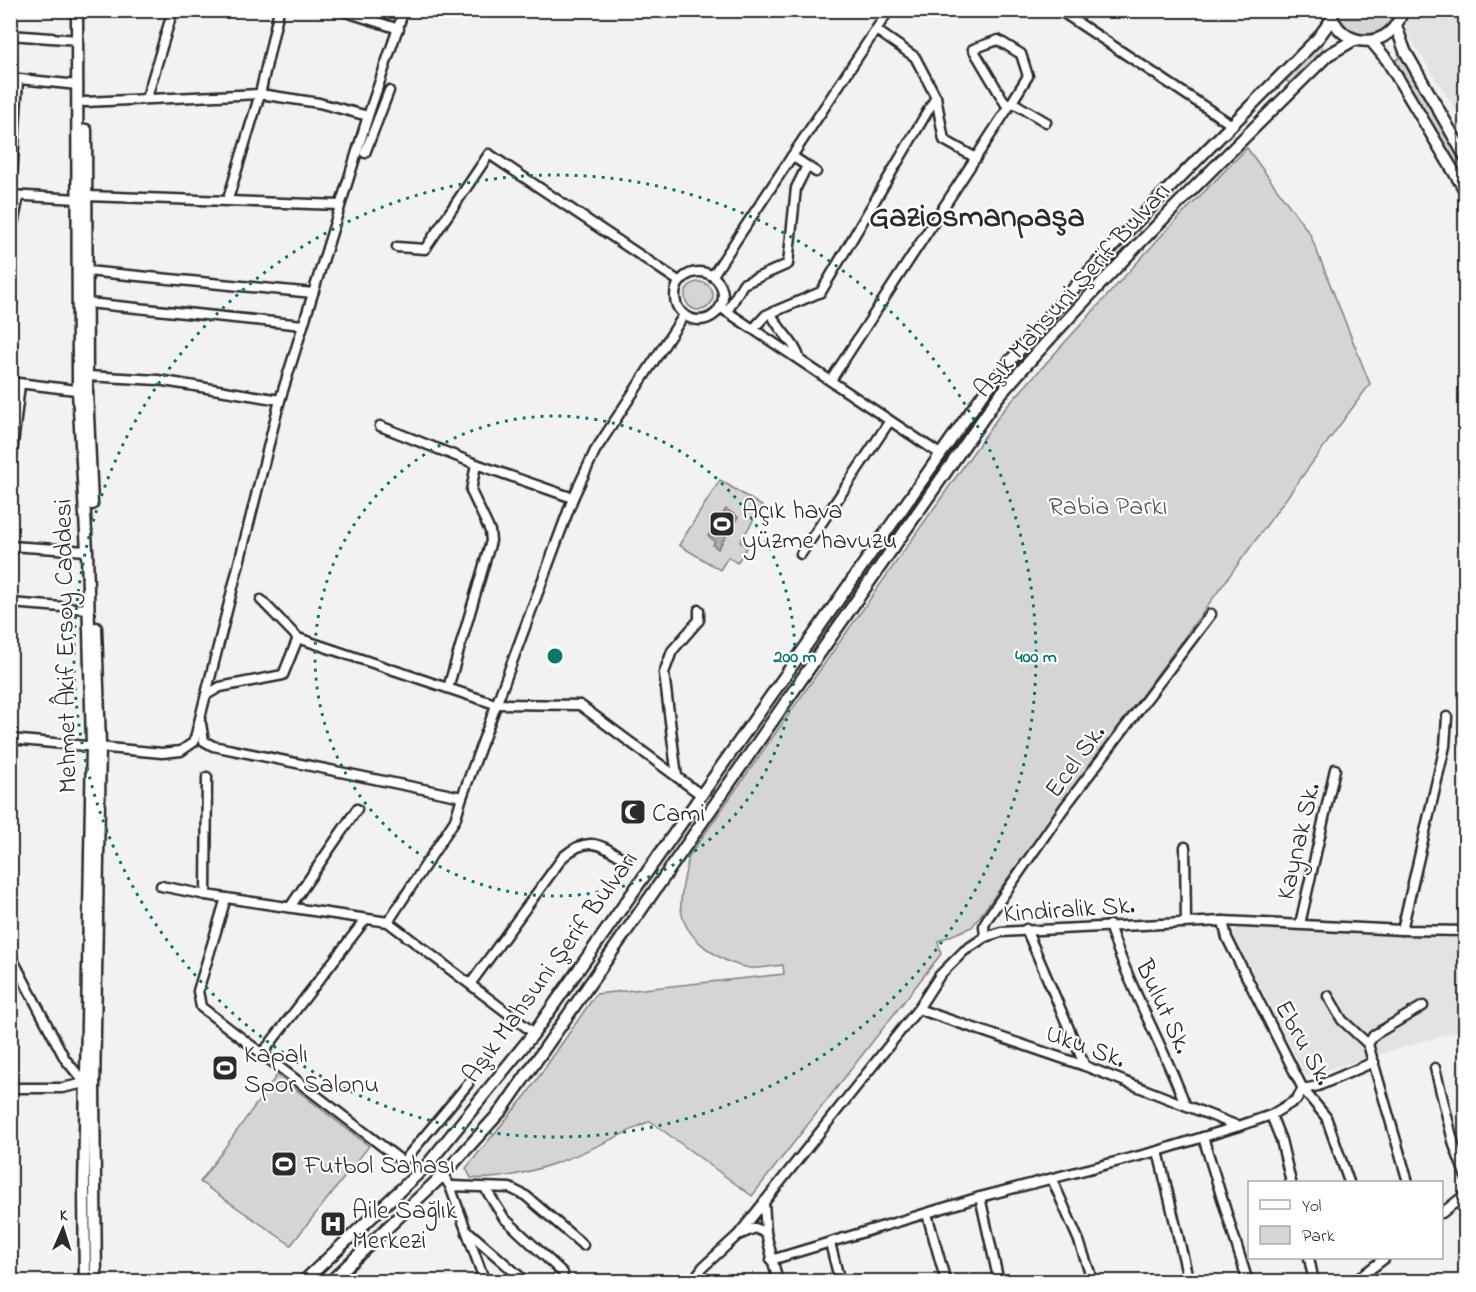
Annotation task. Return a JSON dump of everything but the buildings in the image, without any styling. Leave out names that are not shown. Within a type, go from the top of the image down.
[{"type":"main road","name":"Mehmet Âkif Ersoy Caddesi","points":[[77,10],[88,609],[96,745],[85,1083],[85,1281]]},
{"type":"main road","name":"Mehmet Âkif Ersoy Caddesi","points":[[84,10],[85,102],[82,197],[88,303],[87,376],[83,391],[96,745],[94,1089],[96,1281]]},
{"type":"main road","points":[[1331,15],[1341,32],[1354,40],[1372,42],[1386,36],[1396,26],[1402,10]]},
{"type":"main road","name":"Aşık Mahsuni Şerif Bulvarı","points":[[303,1281],[428,1164],[534,1033],[940,454],[1018,350],[1071,290],[1318,38],[1331,15]]},
{"type":"main road","points":[[1396,26],[1405,51],[1466,159]]},
{"type":"main road","name":"Aşık Mahsuni Şerif Bulvarı","points":[[330,1281],[443,1175],[502,1110],[998,397],[1057,329],[1172,208],[1329,55],[1354,40]]},
{"type":"main road","points":[[1372,42],[1387,60],[1466,192]]},
{"type":"street","points":[[147,97],[172,10]]},
{"type":"street","points":[[228,199],[260,94],[279,10]]},
{"type":"street","points":[[340,10],[399,29]]},
{"type":"street","points":[[10,739],[96,745],[162,753],[181,751],[194,742],[201,724],[280,400],[368,116],[404,10]]},
{"type":"street","points":[[713,275],[889,10]]},
{"type":"street","points":[[1059,10],[1232,124]]},
{"type":"street","points":[[876,30],[915,57],[936,97],[944,140],[976,158]]},
{"type":"street","points":[[10,34],[78,40]]},
{"type":"street","points":[[831,380],[976,158],[1010,105],[1028,76],[1021,54],[998,40],[973,49],[1010,105],[1046,122]]},
{"type":"street","points":[[10,238],[13,195],[14,79],[78,85]]},
{"type":"street","points":[[365,153],[389,91]]},
{"type":"street","points":[[85,102],[147,97],[260,94],[319,103],[368,116]]},
{"type":"street","points":[[753,329],[758,322],[771,313],[821,292],[866,221],[936,97]]},
{"type":"street","points":[[397,248],[425,249],[489,154],[680,282]]},
{"type":"street","points":[[792,156],[816,172]]},
{"type":"street","points":[[684,315],[703,319],[715,314],[724,309],[743,284],[788,264],[796,188],[807,166]]},
{"type":"street","points":[[13,195],[228,199],[340,205]]},
{"type":"street","points":[[87,271],[313,293]]},
{"type":"street","points":[[684,315],[676,299],[680,282],[693,273],[713,275]]},
{"type":"street","points":[[713,275],[723,290],[724,309]]},
{"type":"street","points":[[88,303],[303,325]]},
{"type":"street","points":[[724,309],[831,380],[889,422],[940,454]]},
{"type":"street","points":[[771,313],[777,328],[793,344],[800,360]]},
{"type":"street","points":[[388,922],[455,820],[495,704],[573,498],[595,451],[684,315]]},
{"type":"street","points":[[87,376],[158,380],[280,400]]},
{"type":"street","points":[[10,382],[83,391]]},
{"type":"street","points":[[10,471],[20,384]]},
{"type":"street","points":[[801,554],[889,422]]},
{"type":"street","points":[[380,426],[476,464],[573,498]]},
{"type":"street","points":[[448,688],[491,541],[490,531],[471,491],[476,464]]},
{"type":"street","points":[[10,546],[87,551]]},
{"type":"street","points":[[261,600],[298,638],[495,704],[580,705],[700,794]]},
{"type":"street","points":[[10,603],[88,609]]},
{"type":"street","points":[[677,777],[664,673],[672,651],[699,620],[699,610]]},
{"type":"street","name":"Ecel Sk.","points":[[985,937],[984,926],[987,919],[1064,808],[1211,614]]},
{"type":"street","points":[[208,694],[220,687],[283,675],[298,638]]},
{"type":"street","points":[[1402,930],[1444,746],[1447,717]]},
{"type":"street","points":[[201,724],[204,741],[213,746],[462,797]]},
{"type":"street","name":"Kaynak Sk.","points":[[1300,924],[1335,768]]},
{"type":"street","points":[[206,896],[207,777]]},
{"type":"street","points":[[290,908],[357,809]]},
{"type":"street","points":[[471,983],[563,857],[574,847],[586,843],[603,846],[626,860]]},
{"type":"street","points":[[1185,847],[1186,922]]},
{"type":"street","points":[[161,886],[206,896],[388,922],[534,1033]]},
{"type":"street","points":[[226,898],[198,991],[201,1006],[402,1162],[468,1084]]},
{"type":"street","points":[[262,1054],[365,920]]},
{"type":"street","name":"Kindiralik Sk.","points":[[693,1281],[703,1267],[738,1235],[918,1009],[940,975],[964,951],[985,937],[1026,928],[1223,921],[1466,931]]},
{"type":"street","name":"Ebru Sk.","points":[[1223,921],[1227,938],[1303,1089],[1326,1117],[1349,1181]]},
{"type":"street","name":"Bulut Sk.","points":[[1109,925],[1119,957],[1172,1070],[1185,1104]]},
{"type":"street","points":[[1026,928],[1085,1066]]},
{"type":"street","points":[[10,954],[65,1059],[85,1083],[62,1088],[10,1088]]},
{"type":"street","points":[[1328,996],[1342,1020],[1368,1044],[1408,1181]]},
{"type":"street","points":[[1368,1044],[1374,1035],[1423,1006]]},
{"type":"street","name":"Uku Sk.","points":[[918,1009],[1085,1066],[1239,1126]]},
{"type":"street","points":[[771,1260],[980,1197],[1158,1151],[1239,1126],[1271,1115],[1296,1100],[1303,1089],[1318,1086],[1374,1062]]},
{"type":"street","points":[[1435,1068],[1454,1145],[1466,1177]]},
{"type":"street","points":[[1271,1115],[1281,1140],[1292,1181]]},
{"type":"street","points":[[1203,1137],[1248,1281]]},
{"type":"street","points":[[1158,1151],[1189,1281]]},
{"type":"street","points":[[428,1164],[443,1175],[450,1186],[485,1281]]},
{"type":"street","points":[[1052,1179],[1079,1241],[1093,1281]]},
{"type":"street","points":[[450,1186],[510,1188],[526,1196],[583,1245]]},
{"type":"street","points":[[485,1188],[504,1218],[563,1273]]},
{"type":"street","points":[[1443,1212],[1466,1194]]},
{"type":"street","points":[[980,1197],[999,1281]]},
{"type":"street","points":[[764,1202],[766,1233],[778,1281]]},
{"type":"street","points":[[927,1214],[946,1281]]},
{"type":"street","points":[[738,1235],[755,1228],[766,1233]]},
{"type":"street","points":[[469,1233],[526,1281]]},
{"type":"street","points":[[830,1243],[840,1281]]},
{"type":"street","points":[[1309,1259],[1314,1281]]},
{"type":"street","points":[[1354,1281],[1382,1259]]},
{"type":"shaded area","points":[[1408,11],[1465,11],[1465,125],[1405,30]]},
{"type":"shaded area","name":"Açık hava yüzme havuzu","points":[[726,509],[738,517],[718,549],[713,545],[715,541],[708,536]]},
{"type":"shaded area","points":[[1239,925],[1465,938],[1465,1029],[1306,1076],[1233,934]]},
{"type":"green space","points":[[1337,10],[1395,11],[1391,21],[1384,28],[1375,33],[1366,34],[1357,33],[1348,28],[1341,21]]},
{"type":"green space","points":[[1318,44],[1324,50],[1290,84],[1284,78]]},
{"type":"green space","points":[[1402,56],[1465,168],[1465,185],[1395,61]]},
{"type":"green space","name":"Rabia Parkı","points":[[1247,148],[1310,234],[1370,384],[972,927],[938,941],[941,954],[752,1196],[650,1121],[586,1151],[540,1168],[516,1175],[471,1178],[466,1168],[527,1094],[596,994],[784,974],[783,965],[762,968],[739,966],[716,955],[696,939],[688,929],[681,907],[682,888],[689,856],[1001,413],[1162,235]]},
{"type":"green space","points":[[699,282],[709,286],[713,296],[709,306],[699,310],[689,306],[685,296],[689,286]]},
{"type":"green space","name":"Açık hava yüzme havuzu","points":[[720,480],[762,506],[740,542],[747,547],[737,563],[728,557],[720,570],[679,545]]},
{"type":"green space","name":"Futbol Sahası","points":[[277,1075],[369,1146],[291,1245],[200,1182]]},
{"type":"place","name":"Açık hava yüzme havuzu","points":[[722,524]]},
{"type":"place","name":"Cami","points":[[633,812]]},
{"type":"place","name":"Kapalı Spor Salonu","points":[[225,1068]]},
{"type":"place","name":"Futbol Sahası","points":[[284,1164]]},
{"type":"place","name":"Aile Sağlık Merkezi","points":[[333,1224]]},
{"type":"district","name":"Gaziosmanpaşa","points":[[977,215]]}]
